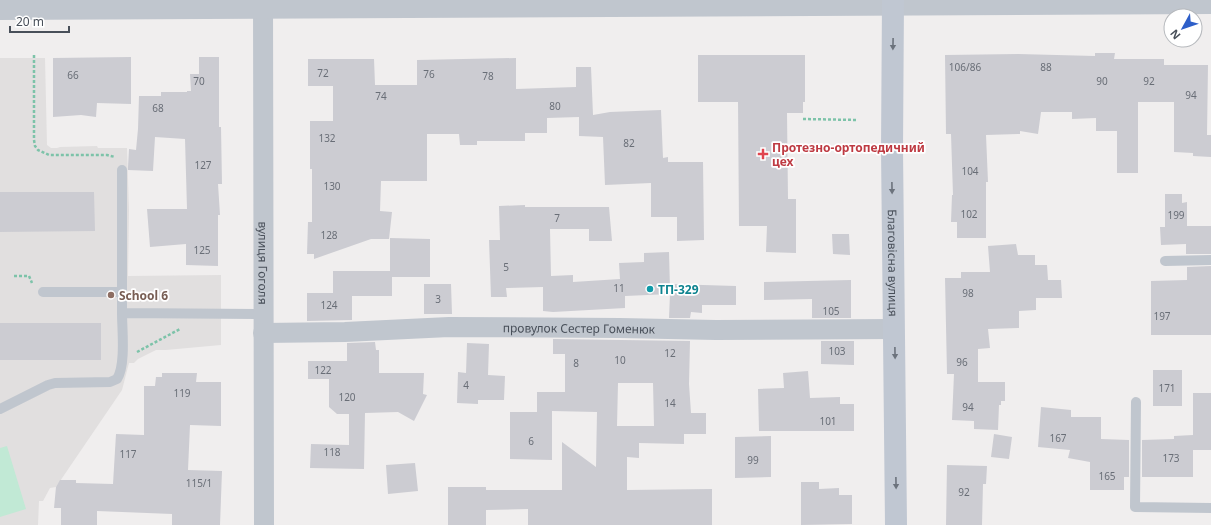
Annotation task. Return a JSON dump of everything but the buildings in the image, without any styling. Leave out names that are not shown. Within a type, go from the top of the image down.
[{"type":"main road","name":"Благовісна вулиця","points":[[893,3],[892,149],[896,525]]},
{"type":"street","points":[[0,10],[48,5],[551,4],[857,7],[893,3],[1211,4]]},
{"type":"street","name":"вулиця Гоголя","points":[[263,4],[264,525]]},
{"type":"street","name":"провулок Сестер Гоменюк","points":[[263,323],[345,332],[449,327],[716,330],[894,329]]},
{"type":"lane","points":[[0,409],[54,383],[114,381],[119,376],[122,360],[122,170]]},
{"type":"lane","points":[[1165,261],[1211,260]]},
{"type":"lane","points":[[43,292],[122,292]]},
{"type":"lane","points":[[122,313],[194,313],[263,323]]},
{"type":"lane","points":[[1136,402],[1135,507],[1211,508]]},
{"type":"path","points":[[34,55],[34,140],[35,146],[38,150],[43,154],[49,155],[113,156],[118,159],[122,170]]},
{"type":"path","points":[[803,118],[858,120]]},
{"type":"path","points":[[14,276],[22,276]]},
{"type":"path","points":[[122,360],[190,323],[194,313]]},
{"type":"shaded area","name":"School 6","points":[[0,58],[45,58],[47,145],[51,148],[97,146],[98,148],[127,148],[129,210],[128,276],[221,275],[221,345],[156,350],[138,359],[134,363],[129,363],[122,390],[56,487],[50,488],[43,501],[39,501],[38,525],[0,525]]},
{"type":"green space","points":[[7,446],[26,509],[0,517],[0,448]]},
{"type":"place","name":"Протезно-ортопедичний цех","points":[[763,154]]},
{"type":"place","name":"ТП-329","points":[[650,289]]},
{"type":"place","name":"School 6","points":[[111,295]]}]
